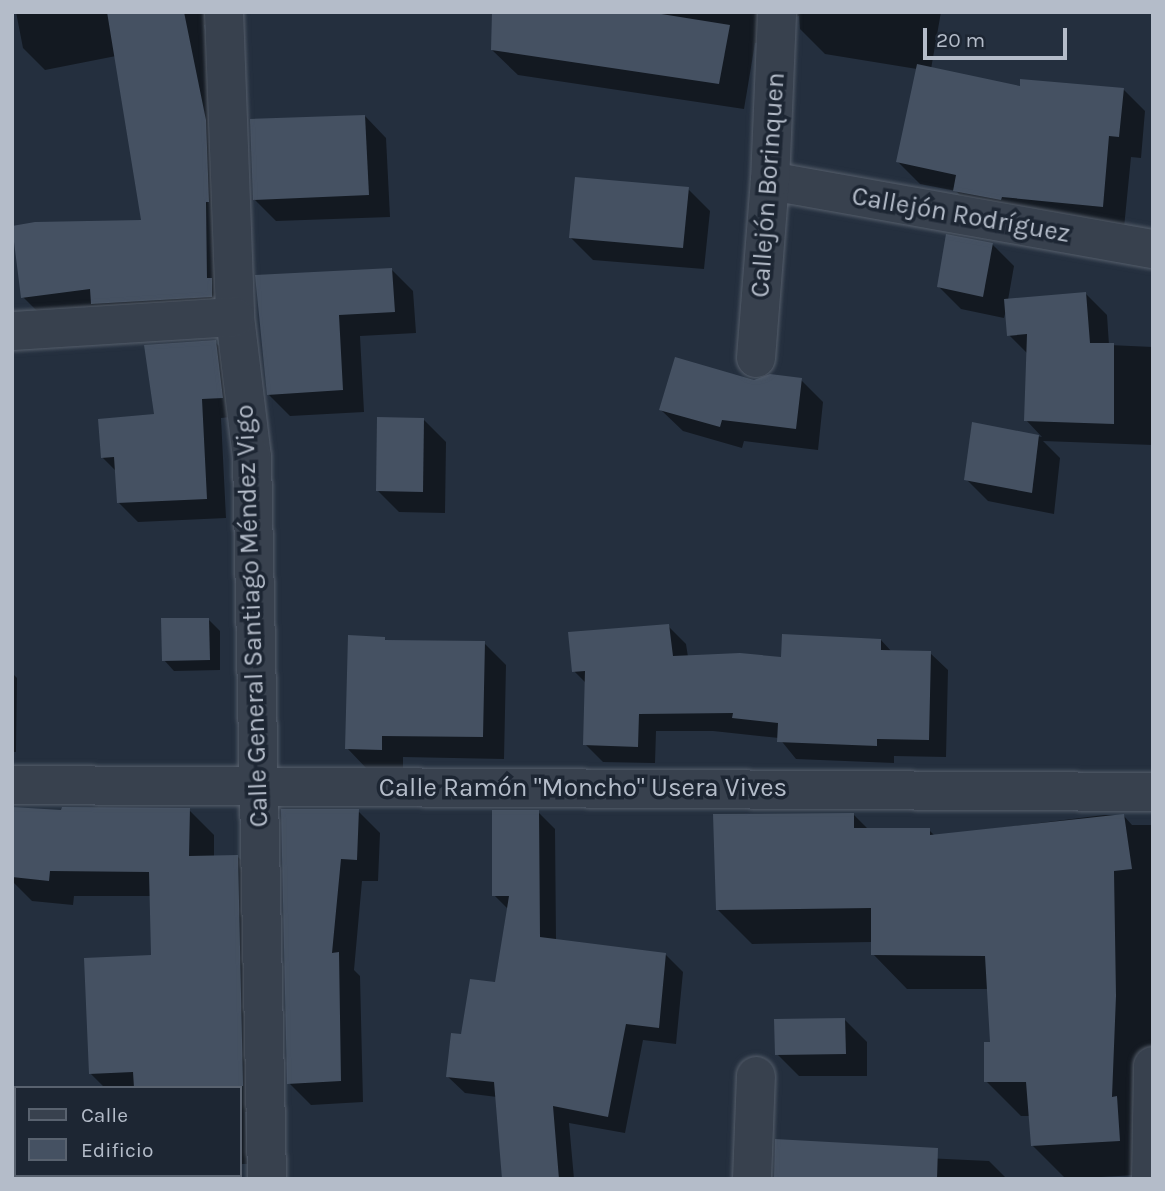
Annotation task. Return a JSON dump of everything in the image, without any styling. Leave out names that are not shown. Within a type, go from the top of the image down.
[{"type":"street","name":"Calle General Santiago Méndez Vigo","points":[[224,12],[235,317],[252,457],[267,1179]]},
{"type":"street","name":"Callejón Borinquen","points":[[756,358],[770,181],[777,12]]},
{"type":"street","name":"Callejón Rodríguez","points":[[770,181],[1153,249]]},
{"type":"street","points":[[12,331],[235,317]]},
{"type":"street","name":"Calle Ramón \"Moncho\" Usera Vives","points":[[12,785],[1153,792]]},
{"type":"street","points":[[1151,1179],[1153,1066]]},
{"type":"street","points":[[752,1179],[756,1076]]},
{"type":"building","points":[[107,12],[184,12],[206,120],[209,202],[206,202],[207,278],[212,278],[212,297],[91,304],[90,289],[21,298],[12,226],[35,222],[141,220]]},
{"type":"building","points":[[492,12],[649,12],[730,25],[719,84],[491,50]]},
{"type":"building","points":[[917,64],[1020,86],[1020,79],[1124,88],[1119,137],[1109,136],[1103,207],[1002,197],[1001,200],[953,191],[956,175],[896,162]]},
{"type":"building","points":[[365,115],[369,195],[253,200],[250,119]]},
{"type":"building","points":[[575,177],[689,187],[683,248],[569,238]]},
{"type":"building","points":[[946,234],[993,243],[983,297],[937,287]]},
{"type":"building","points":[[392,268],[395,312],[339,315],[343,390],[267,395],[255,275]]},
{"type":"building","points":[[1086,292],[1090,343],[1114,343],[1114,424],[1024,421],[1027,334],[1007,336],[1004,299]]},
{"type":"building","points":[[216,340],[223,398],[202,399],[207,499],[117,503],[114,457],[101,458],[98,419],[154,414],[144,345]]},
{"type":"building","points":[[675,357],[754,380],[770,374],[802,378],[796,429],[722,420],[720,427],[659,410]]},
{"type":"building","points":[[377,417],[424,418],[423,492],[376,491]]},
{"type":"building","points":[[972,422],[1039,435],[1032,493],[964,480]]},
{"type":"building","points":[[161,618],[209,618],[210,660],[162,661]]},
{"type":"building","points":[[669,624],[673,656],[740,653],[781,657],[782,634],[881,639],[881,650],[931,651],[929,740],[877,739],[877,746],[777,742],[778,723],[732,718],[733,713],[639,714],[638,747],[583,745],[585,671],[572,672],[568,632]]},
{"type":"building","points":[[348,635],[385,637],[385,640],[485,641],[483,737],[382,736],[382,750],[345,749]]},
{"type":"building","points":[[12,807],[61,810],[62,807],[190,808],[189,856],[238,855],[243,1086],[134,1086],[133,1072],[89,1074],[84,958],[151,955],[149,872],[50,871],[49,881],[12,877]]},
{"type":"building","points":[[281,809],[359,809],[357,860],[341,859],[332,953],[339,952],[341,1081],[287,1084]]},
{"type":"building","points":[[492,810],[539,810],[540,937],[666,953],[659,1028],[626,1024],[608,1117],[553,1106],[559,1179],[502,1179],[494,1082],[446,1077],[451,1033],[461,1034],[470,979],[495,982],[509,896],[492,896]]},
{"type":"building","points":[[854,813],[854,828],[930,828],[930,835],[1124,814],[1132,869],[1114,871],[1116,996],[1112,1097],[1117,1096],[1120,1141],[1031,1146],[1026,1082],[984,1082],[984,1042],[990,1042],[985,956],[871,955],[871,908],[716,910],[713,814]]},
{"type":"building","points":[[845,1018],[846,1054],[775,1055],[774,1019]]},
{"type":"building","points":[[775,1139],[938,1148],[937,1179],[774,1179]]}]
